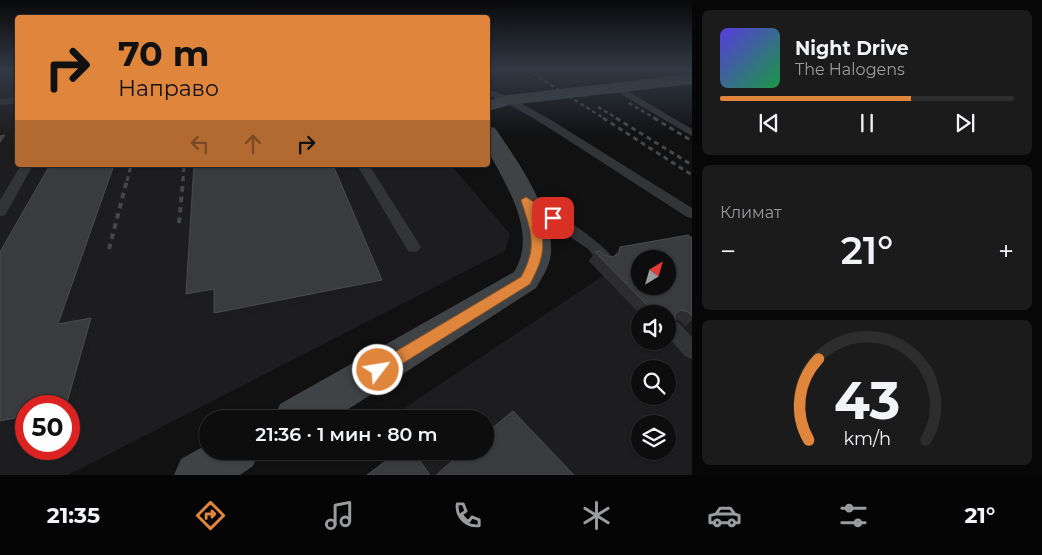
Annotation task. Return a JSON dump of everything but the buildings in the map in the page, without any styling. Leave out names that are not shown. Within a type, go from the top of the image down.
[{"type":"main road","points":[[490,105],[508,100],[579,92]]},
{"type":"main road","points":[[310,410],[525,280],[534,265],[538,251],[535,227],[526,200],[490,136]]},
{"type":"main road","points":[[197,475],[223,460]]},
{"type":"lane","points":[[624,92],[692,133]]},
{"type":"lane","points":[[490,93],[508,100],[547,122],[692,214]]},
{"type":"lane","points":[[0,102],[15,100]]},
{"type":"lane","points":[[0,212],[27,167]]},
{"type":"lane","points":[[364,167],[413,248]]},
{"type":"lane","points":[[526,200],[593,245],[605,258]]},
{"type":"lane","points":[[676,334],[692,350]]},
{"type":"shaded area","points":[[0,92],[15,92],[15,167],[453,167],[510,234],[505,251],[68,475],[0,475]]},
{"type":"shaded area","points":[[682,243],[692,251],[692,475],[373,475],[392,460],[494,460],[494,410],[402,410],[603,276],[589,261],[631,253],[631,295],[676,295],[676,250],[646,250]]},
{"type":"railway","points":[[562,92],[605,119]]},
{"type":"railway","points":[[629,103],[656,119]]},
{"type":"railway","points":[[598,107],[618,119]]},
{"type":"railway","points":[[603,118],[692,175]]},
{"type":"railway","points":[[616,118],[692,165]]},
{"type":"railway","points":[[654,118],[692,141]]},
{"type":"railway","points":[[127,181],[130,167]]},
{"type":"railway","points":[[183,181],[184,167]]},
{"type":"railway","points":[[109,249],[127,180]]},
{"type":"railway","points":[[179,223],[183,180]]},
{"type":"route","points":[[378,370],[525,280],[534,265],[538,251],[535,227],[526,200],[553,218]]}]
